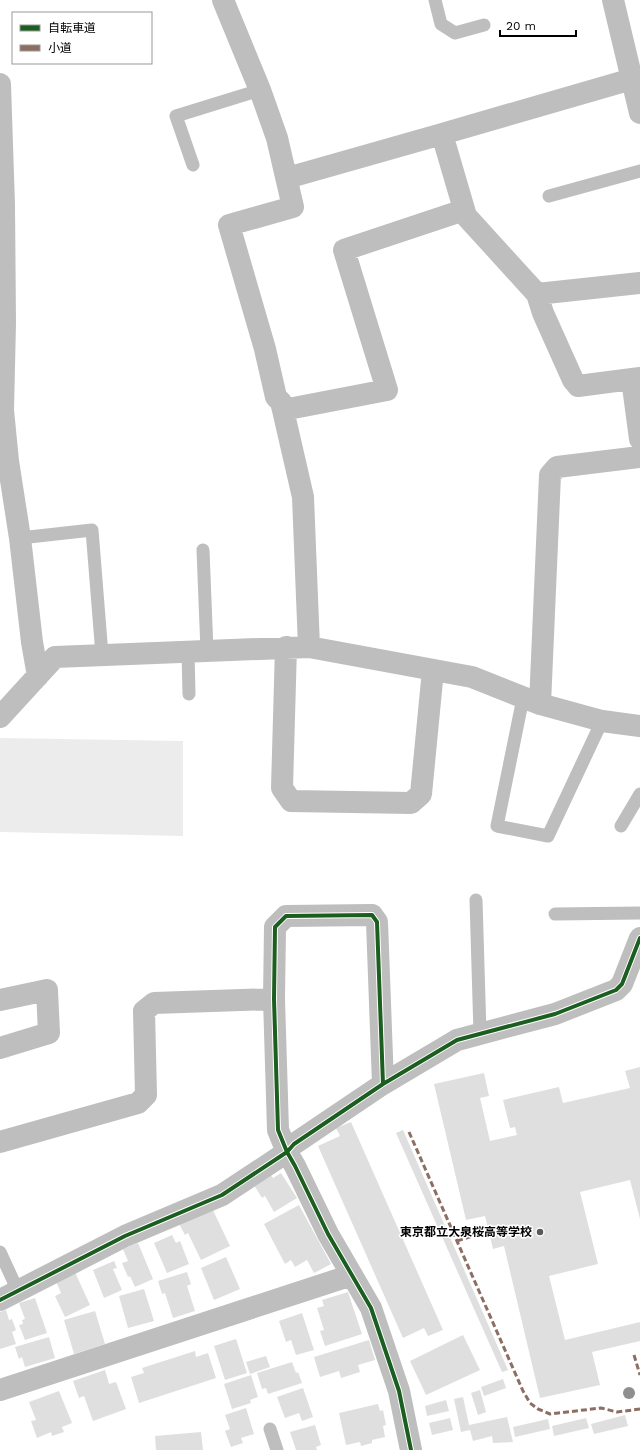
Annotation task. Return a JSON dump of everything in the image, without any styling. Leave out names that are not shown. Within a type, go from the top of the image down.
[{"type":"street","points":[[223,0],[260,90],[277,138],[293,207],[230,225],[265,349],[276,397],[281,402],[303,497],[309,647]]},
{"type":"street","points":[[613,0],[640,113]]},
{"type":"street","points":[[287,178],[632,79]]},
{"type":"street","points":[[0,84],[4,204],[5,323],[3,410],[8,462],[20,538],[32,642],[38,676]]},
{"type":"street","points":[[442,134],[466,216],[537,294],[543,313],[573,380],[578,386],[636,378],[640,440]]},
{"type":"street","points":[[283,410],[387,390],[344,250],[464,210]]},
{"type":"street","points":[[537,294],[640,283]]},
{"type":"street","points":[[532,701],[550,475],[557,467],[640,457]]},
{"type":"street","points":[[286,647],[282,788],[291,801],[411,803],[421,794],[433,670]]},
{"type":"street","points":[[0,717],[55,657],[309,647],[472,677],[532,701],[602,721],[640,726]]},
{"type":"street","points":[[383,1084],[377,922],[372,915],[286,916],[275,927],[274,999],[278,1130],[287,1152],[328,1234],[371,1308],[398,1391],[411,1450]]},
{"type":"street","points":[[9,1296],[125,1236],[222,1195],[287,1152],[294,1144],[383,1084],[457,1040],[555,1014],[616,990],[622,984],[639,945]]},
{"type":"street","points":[[0,1000],[47,990],[49,1033],[0,1048]]},
{"type":"street","points":[[0,1142],[138,1103],[146,1095],[144,1010],[154,1003],[274,999]]},
{"type":"street","points":[[0,1390],[352,1276]]},
{"type":"lane","points":[[435,0],[441,24],[455,33],[484,26]]},
{"type":"lane","points":[[193,165],[176,116],[260,90]]},
{"type":"lane","points":[[549,196],[640,171]]},
{"type":"lane","points":[[20,538],[92,530],[102,655]]},
{"type":"lane","points":[[189,694],[198,651],[203,550]]},
{"type":"lane","points":[[532,701],[497,826],[548,836],[602,721]]},
{"type":"lane","points":[[621,826],[640,794]]},
{"type":"lane","points":[[476,900],[480,1033]]},
{"type":"lane","points":[[556,914],[640,913]]},
{"type":"lane","points":[[0,1252],[9,1296]]},
{"type":"lane","points":[[270,1429],[276,1450]]},
{"type":"shaded area","points":[[0,738],[183,741],[183,836],[0,832]]},
{"type":"building","points":[[640,1067],[640,1219],[630,1180],[580,1192],[598,1264],[549,1276],[565,1340],[640,1322],[640,1341],[592,1352],[600,1385],[540,1398],[504,1246],[493,1249],[485,1216],[466,1220],[434,1084],[484,1073],[489,1096],[480,1098],[490,1141],[517,1135],[515,1127],[510,1128],[503,1100],[559,1087],[563,1103],[630,1088],[625,1071]]},
{"type":"building","points":[[351,1122],[443,1330],[428,1336],[424,1328],[403,1338],[318,1146],[340,1136],[336,1128]]},
{"type":"building","points":[[403,1130],[508,1370],[502,1372],[396,1133]]},
{"type":"building","points":[[281,1173],[297,1198],[274,1212],[265,1196],[262,1198],[254,1185],[271,1175],[273,1178]]},
{"type":"building","points":[[299,1205],[331,1264],[314,1273],[307,1260],[295,1267],[291,1260],[285,1264],[264,1224]]},
{"type":"building","points":[[211,1206],[230,1246],[201,1260],[188,1233],[185,1235],[178,1222]]},
{"type":"building","points":[[172,1235],[176,1243],[180,1241],[189,1264],[167,1273],[154,1243]]},
{"type":"building","points":[[138,1243],[153,1279],[135,1287],[130,1276],[128,1277],[122,1263],[128,1261],[123,1249]]},
{"type":"building","points":[[226,1257],[240,1289],[214,1300],[201,1268]]},
{"type":"building","points":[[114,1261],[117,1268],[113,1269],[122,1290],[104,1298],[93,1270]]},
{"type":"building","points":[[74,1270],[90,1305],[65,1317],[55,1296],[61,1293],[55,1279]]},
{"type":"building","points":[[187,1272],[191,1284],[187,1286],[195,1311],[173,1318],[165,1293],[162,1294],[158,1281]]},
{"type":"building","points":[[144,1289],[154,1321],[128,1328],[119,1296]]},
{"type":"building","points":[[348,1292],[362,1334],[325,1346],[320,1331],[324,1330],[317,1308],[324,1306],[322,1300]]},
{"type":"building","points":[[35,1298],[47,1333],[25,1340],[19,1325],[23,1324],[22,1320],[25,1319],[19,1303]]},
{"type":"building","points":[[6,1310],[9,1320],[12,1319],[16,1330],[12,1332],[16,1344],[0,1349],[0,1312]]},
{"type":"building","points":[[95,1311],[105,1344],[74,1354],[64,1320]]},
{"type":"building","points":[[302,1313],[314,1350],[296,1355],[291,1340],[286,1342],[279,1321]]},
{"type":"building","points":[[463,1335],[480,1370],[426,1395],[410,1361]]},
{"type":"building","points":[[49,1337],[55,1358],[25,1367],[22,1357],[19,1359],[15,1347]]},
{"type":"building","points":[[236,1339],[247,1373],[225,1380],[214,1346]]},
{"type":"building","points":[[369,1340],[375,1360],[358,1365],[360,1372],[341,1378],[339,1371],[320,1377],[314,1357]]},
{"type":"building","points":[[195,1351],[196,1357],[208,1353],[216,1378],[139,1403],[131,1377],[144,1373],[142,1368]]},
{"type":"building","points":[[266,1356],[270,1367],[250,1374],[246,1362]]},
{"type":"building","points":[[292,1362],[302,1383],[268,1394],[266,1388],[262,1389],[257,1373]]},
{"type":"building","points":[[105,1370],[109,1384],[116,1382],[126,1409],[93,1421],[84,1396],[79,1398],[73,1381]]},
{"type":"building","points":[[251,1375],[258,1397],[250,1400],[251,1403],[232,1409],[224,1384]]},
{"type":"building","points":[[503,1379],[506,1388],[484,1396],[481,1387]]},
{"type":"building","points":[[303,1388],[313,1417],[302,1421],[299,1413],[285,1418],[277,1397]]},
{"type":"building","points":[[480,1390],[486,1412],[478,1415],[471,1393]]},
{"type":"building","points":[[59,1391],[72,1423],[62,1427],[64,1432],[52,1436],[51,1432],[37,1438],[31,1421],[36,1420],[29,1402]]},
{"type":"building","points":[[463,1397],[469,1425],[507,1417],[513,1442],[493,1443],[492,1436],[473,1441],[470,1430],[461,1432],[454,1399]]},
{"type":"building","points":[[446,1400],[449,1411],[427,1416],[425,1406]]},
{"type":"building","points":[[378,1404],[380,1411],[383,1410],[386,1425],[383,1426],[385,1437],[372,1440],[372,1443],[361,1446],[360,1442],[346,1445],[339,1413]]},
{"type":"building","points":[[246,1408],[254,1434],[241,1438],[243,1443],[231,1447],[225,1431],[230,1429],[225,1415]]},
{"type":"building","points":[[625,1415],[628,1426],[594,1434],[591,1424]]},
{"type":"building","points":[[450,1418],[453,1430],[432,1435],[429,1423]]},
{"type":"building","points":[[586,1418],[589,1428],[554,1436],[552,1426]]},
{"type":"building","points":[[548,1419],[550,1429],[515,1437],[513,1427]]},
{"type":"building","points":[[315,1425],[321,1445],[316,1447],[317,1450],[296,1450],[290,1432]]},
{"type":"building","points":[[201,1432],[203,1450],[156,1450],[155,1436]]},
{"type":"marked path","points":[[409,1132],[523,1391],[530,1403],[538,1409],[550,1414],[601,1408],[617,1412],[640,1409]]},
{"type":"marked path","points":[[457,1241],[482,1233]]},
{"type":"marked path","points":[[634,1355],[640,1375]]},
{"type":"cycle path","points":[[383,1084],[377,922],[372,915],[286,916],[275,927],[274,999],[278,1130],[287,1152],[328,1234],[371,1308],[399,1391],[411,1450]]},
{"type":"cycle path","points":[[0,1300],[125,1236],[222,1195],[287,1152],[294,1144],[383,1084],[457,1040],[555,1014],[616,990],[622,984],[640,938]]},
{"type":"place","name":"東京都立大泉桜高等学校","points":[[540,1232]]}]
